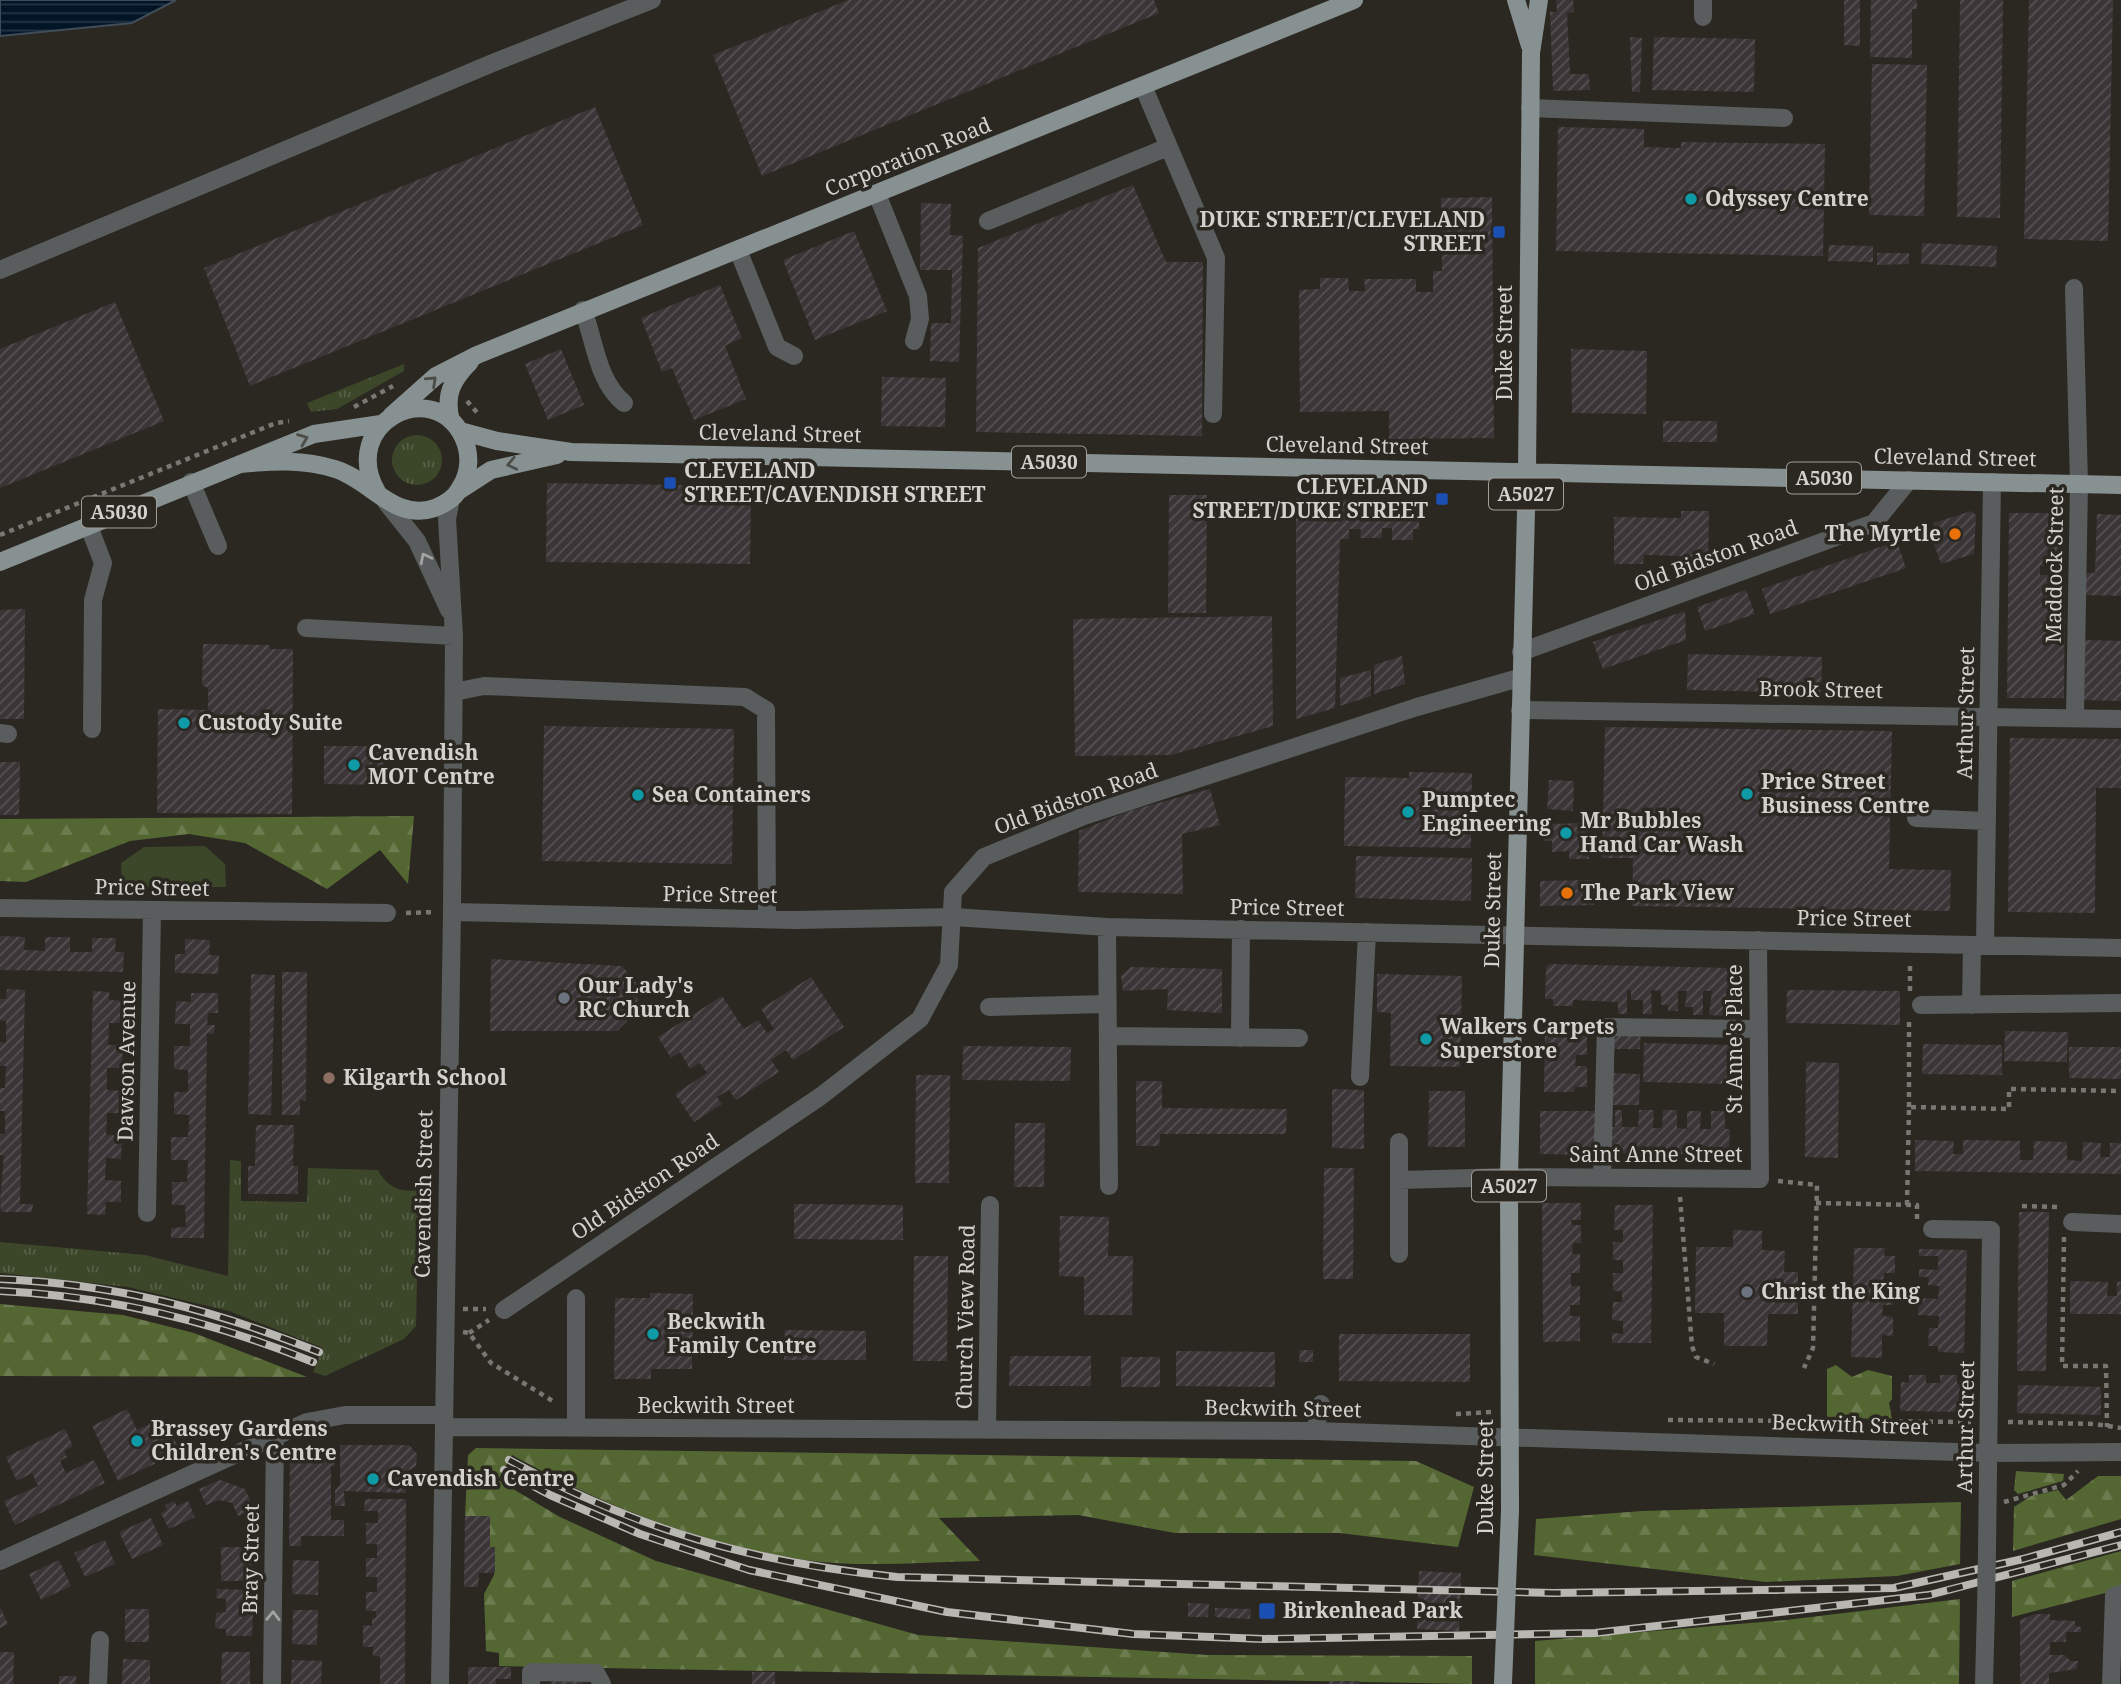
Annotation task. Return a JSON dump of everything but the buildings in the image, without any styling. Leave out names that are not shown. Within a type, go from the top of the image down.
[{"type":"main road","name":"Corporation Road","points":[[386,420],[436,376],[477,355],[1354,0]]},
{"type":"main road","name":"Duke Street","points":[[1516,0],[1531,52]]},
{"type":"main road","name":"Duke Street","points":[[1503,1684],[1510,1511],[1509,1177],[1516,935],[1519,678],[1527,472],[1531,52],[1539,0]]},
{"type":"main road","name":"Corporation Road","points":[[455,426],[447,403],[452,383],[477,355]]},
{"type":"main road","points":[[415,409],[440,414],[455,426],[467,445],[469,461],[466,477],[455,495],[426,511],[412,511],[382,497],[366,465],[369,443],[386,420],[415,409]]},
{"type":"main road","name":"A5030","points":[[0,562],[314,434],[386,420]]},
{"type":"main road","name":"Cleveland Street","points":[[455,426],[496,442],[571,452],[2121,485]]},
{"type":"main road","name":"Cleveland Street","points":[[455,495],[491,470],[571,452]]},
{"type":"main road","name":"A5030","points":[[240,464],[285,460],[315,463],[349,474],[382,497]]},
{"type":"street","points":[[0,270],[495,62],[652,0]]},
{"type":"street","points":[[1143,86],[1216,258],[1213,414]]},
{"type":"street","points":[[1530,108],[1784,118]]},
{"type":"street","points":[[988,221],[1168,147]]},
{"type":"street","points":[[877,194],[918,296],[920,319],[914,341]]},
{"type":"street","points":[[738,250],[777,347],[794,356]]},
{"type":"street","name":"Maddock Street","points":[[2074,288],[2079,484],[2075,717]]},
{"type":"street","points":[[583,310],[600,367],[615,396],[624,403]]},
{"type":"street","name":"Old Bidston Road","points":[[1521,652],[1874,523],[1909,480]]},
{"type":"street","points":[[191,482],[218,546]]},
{"type":"street","name":"Arthur Street","points":[[1971,1005],[1986,821],[1992,482]]},
{"type":"street","name":"Cavendish Street","points":[[440,1684],[454,692],[454,628],[447,519],[455,495]]},
{"type":"street","name":"Cavendish Street","points":[[382,497],[417,541],[454,628]]},
{"type":"street","points":[[88,524],[103,564],[93,600],[92,729]]},
{"type":"street","points":[[306,628],[454,628]]},
{"type":"street","name":"Old Bidston Road","points":[[505,1310],[821,1096],[920,1019],[949,965],[954,918],[953,892],[984,857],[1084,816],[1417,707],[1519,678]]},
{"type":"street","points":[[454,692],[484,686],[745,697],[766,710],[767,919]]},
{"type":"street","name":"Brook Street","points":[[1520,710],[2121,719]]},
{"type":"street","points":[[1916,818],[1986,821]]},
{"type":"street","name":"Price Street","points":[[0,908],[387,913]]},
{"type":"street","name":"Dawson Avenue","points":[[147,1213],[152,911]]},
{"type":"street","name":"Price Street","points":[[452,912],[767,919],[954,918],[1107,927],[2121,947]]},
{"type":"street","points":[[1107,927],[1109,1186]]},
{"type":"street","points":[[1240,1038],[1241,929]]},
{"type":"street","points":[[1360,1077],[1367,932]]},
{"type":"street","name":"St Anne's Place","points":[[1758,940],[1756,1029],[1760,1179]]},
{"type":"street","points":[[1913,1005],[2121,1003]]},
{"type":"street","points":[[989,1007],[1107,1004]]},
{"type":"street","points":[[1602,1178],[1606,1027],[1756,1029]]},
{"type":"street","points":[[1108,1036],[1299,1038]]},
{"type":"street","points":[[1399,1142],[1399,1254]]},
{"type":"street","name":"Saint Anne Street","points":[[1399,1180],[1509,1177],[1760,1179]]},
{"type":"street","name":"Church View Road","points":[[987,1430],[990,1205]]},
{"type":"street","points":[[2068,1222],[2121,1224]]},
{"type":"street","name":"Arthur Street","points":[[1932,1229],[1991,1230],[1984,1684]]},
{"type":"street","points":[[576,1298],[576,1428]]},
{"type":"street","points":[[1315,1431],[1321,1404]]},
{"type":"street","name":"Beckwith Street","points":[[0,1561],[275,1435],[307,1422],[345,1415],[576,1428],[1315,1431],[1988,1453],[2108,1452]]},
{"type":"street","name":"Bray Street","points":[[272,1684],[275,1435]]},
{"type":"street","points":[[2111,1684],[2114,1596],[2121,1594]]},
{"type":"street","points":[[98,1684],[100,1640]]},
{"type":"street","points":[[531,1684],[531,1672],[596,1673],[603,1684]]},
{"type":"path","points":[[342,414],[395,384]]},
{"type":"path","points":[[0,535],[276,423],[303,419]]},
{"type":"path","points":[[387,913],[452,912]]},
{"type":"path","points":[[1907,1205],[1913,1005],[1910,943]]},
{"type":"path","points":[[1909,1107],[2009,1109],[2009,1089],[2121,1091]]},
{"type":"path","points":[[1679,1179],[1692,1346],[1696,1357],[1714,1364]]},
{"type":"path","points":[[1760,1179],[1817,1185],[1813,1348],[1804,1368]]},
{"type":"path","points":[[1816,1203],[1917,1205],[1917,1228],[1932,1229]]},
{"type":"path","points":[[1987,1508],[2064,1485],[2108,1452],[2106,1366],[2062,1366],[2068,1222],[2064,1207],[2022,1206]]},
{"type":"path","points":[[445,1308],[505,1310]]},
{"type":"green space","points":[[404,364],[404,371],[337,409],[311,412],[307,403]]},
{"type":"green space","points":[[417,435],[434,443],[442,460],[434,477],[417,485],[400,477],[392,460],[400,443]]},
{"type":"green space","points":[[414,816],[408,884],[380,850],[327,889],[245,843],[189,834],[130,841],[26,882],[0,881],[0,819]]},
{"type":"green space","points":[[205,846],[225,864],[226,887],[122,887],[121,863],[144,847]]},
{"type":"green space","points":[[230,1160],[241,1161],[241,1201],[307,1202],[308,1168],[378,1170],[395,1188],[419,1190],[416,1326],[404,1339],[325,1376],[313,1372],[323,1348],[229,1311],[128,1287],[0,1273],[0,1242],[145,1255],[228,1276]]},
{"type":"green space","points":[[0,1304],[123,1315],[194,1333],[307,1377],[0,1376]]},
{"type":"green space","points":[[1836,1365],[1852,1377],[1868,1370],[1892,1376],[1892,1399],[1889,1403],[1892,1419],[1827,1418],[1827,1369]]},
{"type":"green space","points":[[476,1448],[1416,1461],[1474,1487],[1458,1547],[1339,1533],[1175,1533],[1078,1515],[939,1518],[980,1561],[871,1564],[827,1562],[728,1544],[654,1521],[582,1491],[512,1455],[498,1480],[560,1517],[656,1561],[918,1635],[1207,1655],[1472,1656],[1472,1684],[499,1666],[499,1653],[486,1651],[484,1594],[494,1575],[495,1547],[490,1547],[490,1517],[465,1516],[468,1455]]},
{"type":"green space","points":[[2016,1471],[2064,1474],[2063,1481],[2018,1494],[2014,1490]]},
{"type":"green space","points":[[2098,1476],[2121,1476],[2121,1519],[2013,1551],[2014,1507],[2031,1496],[2058,1490],[2066,1500]]},
{"type":"green space","points":[[1961,1502],[1960,1564],[1897,1576],[1766,1582],[1534,1555],[1536,1519],[1642,1511]]},
{"type":"green space","points":[[2121,1551],[2121,1589],[2012,1617],[2012,1581]]},
{"type":"green space","points":[[1960,1599],[1959,1684],[1535,1684],[1535,1641],[1786,1620]]},
{"type":"water","points":[[0,0],[176,0],[132,23],[0,36]]},
{"type":"railway","points":[[0,1279],[84,1286],[162,1301],[240,1323],[319,1352]]},
{"type":"railway","points":[[0,1291],[81,1298],[160,1313],[237,1334],[313,1362]]},
{"type":"railway","points":[[509,1460],[604,1506],[697,1539],[793,1562],[897,1577],[1553,1593],[1894,1588],[2023,1559],[2121,1532]]},
{"type":"railway","points":[[504,1470],[550,1495],[640,1534],[749,1570],[947,1612],[1133,1634],[1264,1639],[1595,1633],[1929,1595],[2121,1545]]},
{"type":"place","name":"Odyssey Centre","points":[[1691,199]]},
{"type":"place","name":"DUKE STREET/CLEVELAND STREET","points":[[1499,232]]},
{"type":"place","name":"CLEVELAND STREET/CAVENDISH STREET","points":[[670,483]]},
{"type":"place","name":"CLEVELAND STREET/DUKE STREET","points":[[1442,499]]},
{"type":"place","name":"The Myrtle","points":[[1955,534]]},
{"type":"place","name":"Custody Suite","points":[[184,723]]},
{"type":"place","name":"Cavendish MOT Centre","points":[[354,765]]},
{"type":"place","name":"Price Street Business Centre","points":[[1747,794]]},
{"type":"place","name":"Sea Containers","points":[[638,795]]},
{"type":"place","name":"Pumptec Engineering","points":[[1408,812]]},
{"type":"place","name":"Mr Bubbles Hand Car Wash","points":[[1566,833]]},
{"type":"place","name":"The Park View","points":[[1567,893]]},
{"type":"place","name":"Our Lady's RC Church","points":[[564,998]]},
{"type":"place","name":"Walkers Carpets Superstore","points":[[1426,1039]]},
{"type":"place","name":"Kilgarth School","points":[[329,1078]]},
{"type":"place","name":"Christ the King","points":[[1747,1292]]},
{"type":"place","name":"Beckwith Family Centre","points":[[653,1334]]},
{"type":"place","name":"Brassey Gardens Children's Centre","points":[[137,1441]]},
{"type":"place","name":"Cavendish Centre","points":[[373,1479]]},
{"type":"place","name":"Birkenhead Park","points":[[1267,1611]]}]
